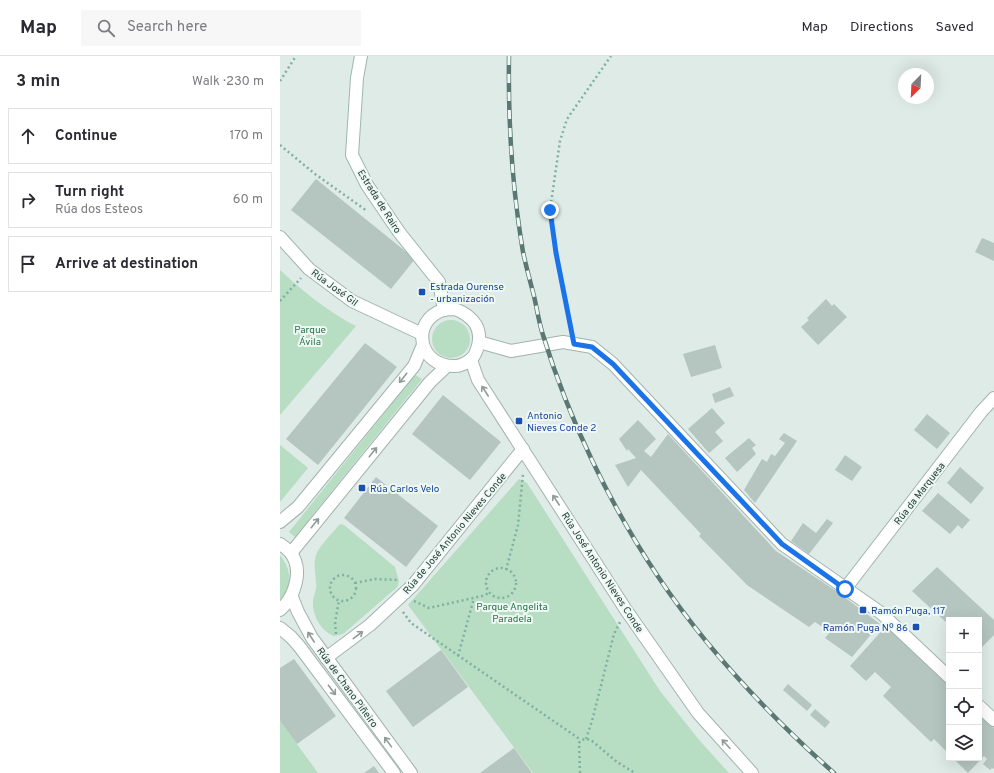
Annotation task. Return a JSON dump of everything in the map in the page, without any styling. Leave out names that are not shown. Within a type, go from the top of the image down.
[{"type":"street","name":"Estrada de Rairo","points":[[361,56],[357,78],[352,155],[367,185],[399,232],[439,282],[444,310]]},
{"type":"street","name":"Rúa José Gil","points":[[280,237],[309,269],[352,301],[422,339]]},
{"type":"street","points":[[280,522],[298,507],[414,366],[426,323],[433,315],[444,310],[455,309],[466,313],[474,321],[479,331],[479,342],[476,353],[471,360],[458,366],[447,366],[436,363],[428,355],[422,339]]},
{"type":"street","points":[[479,342],[511,350],[563,342],[592,347],[613,364],[782,544],[881,613],[946,674]]},
{"type":"street","name":"Rúa José Antonio Nieves Conde","points":[[471,360],[478,380],[626,610],[698,713],[752,773]]},
{"type":"street","points":[[291,553],[430,382],[447,366]]},
{"type":"street","name":"Rúa da Marquesa","points":[[845,589],[981,412],[994,398]]},
{"type":"street","name":"Rúa de José Antonio Nieves Conde","points":[[326,658],[370,625],[413,585],[523,449]]},
{"type":"street","points":[[280,544],[291,553],[296,566],[297,582],[292,597],[280,610]]},
{"type":"street","name":"Rúa de Chano Piñeiro","points":[[292,597],[305,626],[326,658],[411,773]]},
{"type":"street","name":"Rúa de Chano Piñeiro","points":[[280,628],[299,646],[394,773]]},
{"type":"street","points":[[982,709],[994,720]]},
{"type":"path","points":[[280,81],[296,56]]},
{"type":"path","points":[[574,344],[556,253],[550,210],[560,141],[567,119],[611,56]]},
{"type":"path","points":[[280,145],[315,174],[371,213]]},
{"type":"path","points":[[280,301],[309,269]]},
{"type":"path","points":[[506,570],[518,525],[523,472]]},
{"type":"path","points":[[498,569],[506,570],[514,577],[514,590],[511,594],[503,598],[493,596],[489,593],[486,583],[489,574],[498,569]]},
{"type":"path","points":[[340,575],[344,575],[352,579],[355,583],[356,591],[351,599],[347,601],[339,601],[332,596],[330,592],[329,588],[332,580],[340,575]]},
{"type":"path","points":[[355,583],[375,579],[396,579],[413,585]]},
{"type":"path","points":[[402,596],[430,608],[489,593]]},
{"type":"path","points":[[458,656],[474,598]]},
{"type":"path","points":[[339,601],[336,610],[335,629],[337,638],[342,646]]},
{"type":"path","points":[[586,739],[614,634],[626,610]]},
{"type":"path","points":[[402,612],[411,623],[458,656],[581,740],[591,740],[617,762],[635,773]]},
{"type":"path","points":[[580,773],[578,751],[581,740]]},
{"type":"green space","name":"Parque Ávila","points":[[280,270],[316,301],[336,315],[356,326],[280,415]]},
{"type":"green space","points":[[447,320],[455,320],[465,325],[469,332],[469,346],[465,353],[455,358],[447,358],[437,353],[435,350],[432,343],[432,335],[437,325],[440,323]]},
{"type":"green space","points":[[415,375],[422,379],[295,537],[289,532]]},
{"type":"green space","points":[[280,445],[308,468],[280,502]]},
{"type":"green space","name":"Parque Angelita Paradela","points":[[519,479],[527,483],[660,691],[700,741],[729,773],[533,773],[408,605]]},
{"type":"green space","points":[[341,524],[395,567],[399,581],[398,586],[395,589],[343,634],[334,636],[329,634],[321,626],[314,612],[313,601],[316,590],[315,561],[316,555],[320,548]]},
{"type":"green space","points":[[280,555],[289,572],[289,583],[280,600]]},
{"type":"green space","points":[[280,721],[318,773],[280,773]]},
{"type":"building","points":[[316,179],[415,259],[391,289],[291,210]]},
{"type":"building","points":[[982,238],[994,243],[994,261],[975,252]]},
{"type":"building","points":[[826,299],[832,306],[834,304],[847,317],[818,345],[801,327],[809,320],[807,318]]},
{"type":"building","points":[[365,343],[397,367],[318,465],[286,439]]},
{"type":"building","points":[[715,345],[722,368],[691,377],[683,354]]},
{"type":"building","points":[[730,387],[734,396],[715,403],[712,394]]},
{"type":"building","points":[[443,395],[501,442],[470,480],[412,434]]},
{"type":"building","points":[[712,408],[725,423],[715,432],[723,441],[709,453],[688,429]]},
{"type":"building","points":[[927,414],[950,433],[937,449],[914,430]]},
{"type":"building","points":[[638,420],[656,439],[644,451],[651,457],[668,434],[776,551],[839,593],[880,624],[852,657],[825,638],[830,632],[815,622],[809,627],[747,585],[699,536],[701,534],[641,470],[628,487],[615,465],[636,458],[628,449],[627,451],[619,439]]},
{"type":"building","points":[[784,433],[797,441],[755,503],[744,490],[762,459],[767,462],[771,454],[775,456],[785,443],[779,439]]},
{"type":"building","points":[[749,438],[756,445],[752,448],[756,454],[737,472],[725,458]]},
{"type":"building","points":[[845,455],[862,467],[852,481],[835,470]]},
{"type":"building","points":[[960,467],[984,488],[971,504],[947,483]]},
{"type":"building","points":[[376,477],[438,526],[406,567],[344,518]]},
{"type":"building","points":[[938,493],[970,520],[962,529],[958,525],[950,534],[922,511]]},
{"type":"building","points":[[827,519],[833,523],[809,554],[791,541],[803,523],[816,533]]},
{"type":"building","points":[[937,567],[994,620],[994,635],[982,647],[982,617],[946,617],[946,622],[912,591]]},
{"type":"building","points":[[886,626],[946,682],[946,751],[934,739],[931,742],[883,696],[891,687],[875,672],[866,681],[850,666]]},
{"type":"building","points":[[441,650],[468,687],[413,727],[386,691]]},
{"type":"building","points":[[294,659],[336,716],[297,744],[280,721],[280,668]]},
{"type":"building","points":[[788,684],[812,705],[807,711],[783,690]]},
{"type":"building","points":[[815,709],[830,722],[825,728],[810,715]]},
{"type":"building","points":[[982,717],[994,728],[994,769],[992,768],[990,770],[983,764],[987,759],[984,756],[982,758]]},
{"type":"building","points":[[514,748],[532,773],[480,773]]},
{"type":"building","points":[[956,761],[979,761],[968,773]]},
{"type":"building","points":[[374,766],[379,773],[364,773]]},
{"type":"railway","points":[[509,56],[509,105],[512,154],[516,203],[523,252],[540,326],[553,367],[592,461],[641,550],[659,578],[698,631],[740,681],[786,728],[834,773]]},
{"type":"place","name":"Estrada Ourense - urbanización","points":[[422,292]]},
{"type":"place","name":"Antonio Nieves Conde 2","points":[[519,421]]},
{"type":"place","name":"Rúa Carlos Velo","points":[[362,488]]},
{"type":"place","name":"Ramón Puga, 117","points":[[863,610]]},
{"type":"place","name":"Ramón Puga Nº 86","points":[[916,627]]},
{"type":"route","points":[[550,210],[556,253],[574,344],[592,347],[613,364],[782,544],[845,589]]}]
